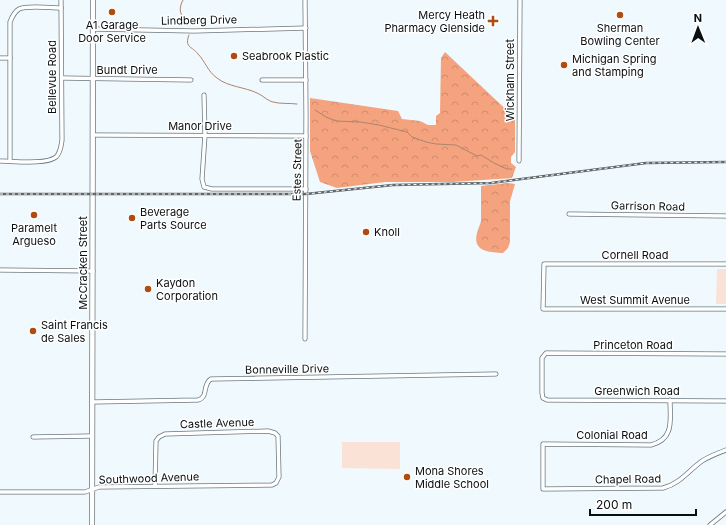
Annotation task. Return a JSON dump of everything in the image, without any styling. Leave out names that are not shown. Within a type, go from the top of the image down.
[{"type":"street","name":"Bellevue Road","points":[[10,161],[44,161],[52,159],[59,153],[62,140],[61,0]]},
{"type":"street","name":"McCracken Street","points":[[92,525],[93,0]]},
{"type":"street","name":"Estes Street","points":[[305,0],[305,339]]},
{"type":"street","name":"Wickham Street","points":[[519,161],[520,0]]},
{"type":"street","points":[[0,161],[10,161],[10,22],[14,13],[24,8],[61,8]]},
{"type":"street","name":"Lindberg Drive","points":[[93,29],[194,31],[306,28]]},
{"type":"street","points":[[0,58],[10,58]]},
{"type":"street","name":"Bundt Drive","points":[[62,78],[191,80]]},
{"type":"street","points":[[262,80],[306,80]]},
{"type":"street","points":[[204,95],[205,135],[202,179],[204,187],[212,189],[306,189]]},
{"type":"street","name":"Manor Drive","points":[[93,135],[306,136]]},
{"type":"street","name":"Garrison Road","points":[[569,214],[726,216]]},
{"type":"street","name":"Cornell Road","points":[[543,310],[544,264],[726,264]]},
{"type":"street","points":[[0,270],[93,271]]},
{"type":"street","name":"West Summit Avenue","points":[[543,310],[726,309]]},
{"type":"street","name":"Princeton Road","points":[[547,400],[542,396],[542,358],[545,354],[726,354]]},
{"type":"street","name":"Bonneville Drive","points":[[93,402],[198,400],[202,399],[204,396],[206,384],[211,379],[496,374]]},
{"type":"street","name":"Greenwich Road","points":[[547,400],[726,401]]},
{"type":"street","name":"Colonial Road","points":[[543,489],[543,444],[656,444],[665,439],[669,432],[670,400]]},
{"type":"street","name":"Castle Avenue","points":[[155,486],[156,441],[159,437],[165,434],[268,431],[276,434],[279,441],[279,477],[276,483]]},
{"type":"street","points":[[34,437],[92,436]]},
{"type":"street","name":"Chapel Road","points":[[543,489],[663,488],[682,480],[702,461],[726,450]]},
{"type":"street","name":"Southwood Avenue","points":[[0,492],[85,492],[99,486],[272,485],[276,483]]},
{"type":"street","points":[[710,525],[726,512]]},
{"type":"shaded area","points":[[717,269],[726,269],[726,304],[716,304]]},
{"type":"shaded area","points":[[342,442],[400,442],[400,469],[342,468]]},
{"type":"green space","points":[[445,52],[515,118],[515,152],[511,157],[511,163],[516,167],[512,178],[452,182],[385,182],[337,188],[320,182],[310,151],[310,98],[398,111],[402,119],[420,121],[428,125],[436,125],[436,116],[440,113],[441,58]]},
{"type":"green space","points":[[508,183],[515,184],[510,201],[510,242],[508,248],[503,253],[483,250],[477,244],[476,239],[481,221],[481,186]]},
{"type":"waterway","points":[[183,0],[180,12],[187,23]]},
{"type":"waterway","points":[[189,35],[187,42],[188,45],[196,51],[211,73],[221,81],[252,91],[273,102],[297,104]]},
{"type":"waterway","points":[[315,110],[336,121],[360,122],[379,125],[407,132],[412,137],[426,142],[456,145],[477,156],[481,155],[507,169],[512,169]]},
{"type":"railway","points":[[0,194],[306,194],[393,185],[491,183],[646,163],[726,162]]},
{"type":"place","name":"A1 Garage Door Service","points":[[112,12]]},
{"type":"place","name":"Sherman Bowling Center","points":[[620,15]]},
{"type":"place","name":"Mercy Heath Pharmacy Glenside","points":[[493,21]]},
{"type":"place","name":"Seabrook Plastic","points":[[234,56]]},
{"type":"place","name":"Michigan Spring and Stamping","points":[[564,65]]},
{"type":"place","name":"Paramelt Argueso","points":[[34,215]]},
{"type":"place","name":"Beverage Parts Source","points":[[132,218]]},
{"type":"place","name":"Knoll","points":[[366,232]]},
{"type":"place","name":"Kaydon Corporation","points":[[148,289]]},
{"type":"place","name":"Saint Francis de Sales","points":[[33,331]]},
{"type":"place","name":"Mona Shores Middle School","points":[[407,477]]}]
